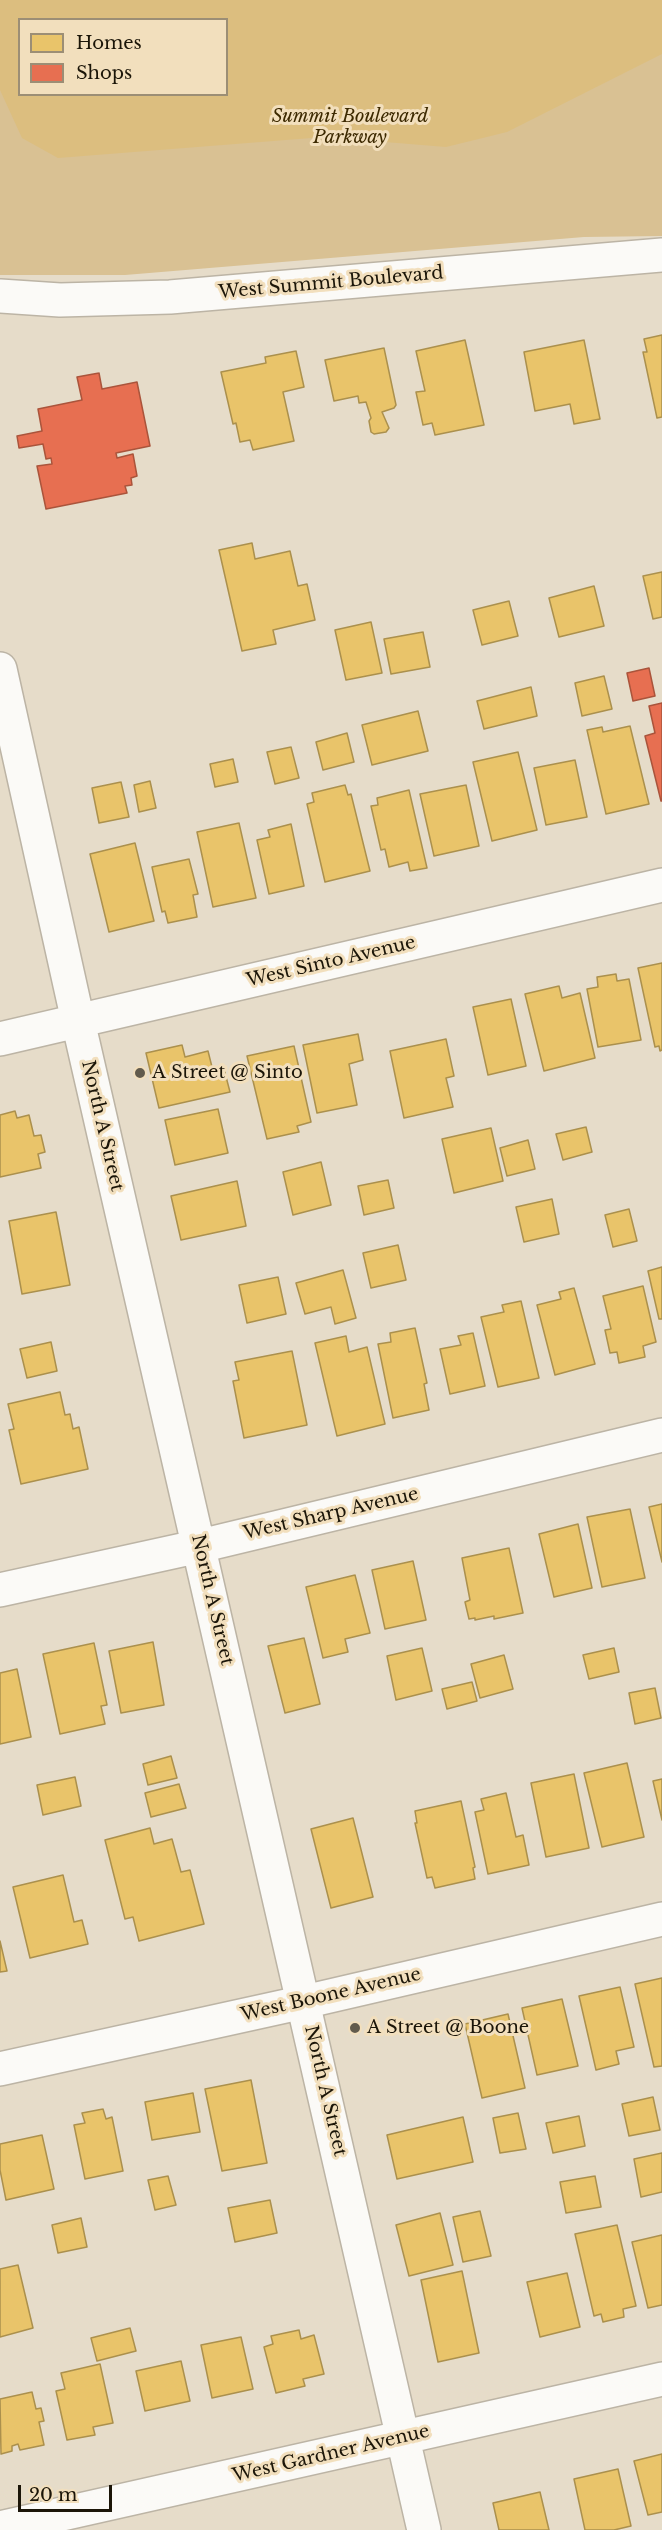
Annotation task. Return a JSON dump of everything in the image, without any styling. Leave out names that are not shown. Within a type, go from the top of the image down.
[{"type":"street","name":"West Summit Boulevard","points":[[0,296],[60,300],[170,297],[662,255]]},
{"type":"street","name":"North A Street","points":[[0,669],[12,780],[78,1021],[424,2530]]},
{"type":"street","name":"West Sinto Avenue","points":[[0,1039],[662,885]]},
{"type":"street","name":"West Sharp Avenue","points":[[0,1590],[200,1546],[662,1435]]},
{"type":"street","name":"West Boone Avenue","points":[[0,2069],[304,2002],[662,1919]]},
{"type":"street","name":"West Gardner Avenue","points":[[0,2528],[662,2379]]},
{"type":"green space","name":"Summit Boulevard Parkway","points":[[0,0],[662,0],[662,236],[584,237],[125,275],[0,275]]},
{"type":"green space","points":[[0,0],[662,0],[662,54],[507,132],[446,147],[324,137],[58,158],[22,138],[0,90]]},
{"type":"building: Homes","points":[[662,335],[662,417],[657,418],[643,352],[647,352],[644,339]]},
{"type":"building: Homes","points":[[465,340],[484,425],[435,435],[432,423],[423,425],[416,392],[425,391],[416,351]]},
{"type":"building: Homes","points":[[584,340],[600,419],[574,424],[570,404],[535,411],[524,352]]},
{"type":"building: Homes","points":[[384,348],[396,405],[382,412],[389,428],[386,432],[374,434],[371,432],[369,421],[371,418],[366,402],[359,403],[358,396],[334,401],[325,360]]},
{"type":"building: Homes","points":[[296,351],[304,387],[283,392],[294,441],[253,450],[250,440],[240,442],[236,423],[233,424],[221,372],[266,363],[265,357]]},
{"type":"building: Homes","points":[[252,543],[255,559],[290,551],[298,586],[307,584],[315,620],[273,630],[276,644],[242,651],[219,550]]},
{"type":"building: Homes","points":[[662,572],[662,617],[653,619],[643,576]]},
{"type":"building: Homes","points":[[594,586],[604,626],[559,637],[549,598]]},
{"type":"building: Homes","points":[[509,601],[518,636],[482,645],[473,610]]},
{"type":"building: Homes","points":[[371,622],[382,673],[346,680],[335,630]]},
{"type":"building: Homes","points":[[423,632],[430,667],[391,674],[384,639]]},
{"type":"building: Homes","points":[[604,676],[612,709],[582,716],[575,683]]},
{"type":"building: Homes","points":[[531,687],[537,716],[484,729],[477,701]]},
{"type":"building: Homes","points":[[418,711],[428,751],[372,765],[362,725]]},
{"type":"building: Homes","points":[[630,726],[649,804],[606,814],[587,730],[602,727],[603,732]]},
{"type":"building: Homes","points":[[347,733],[354,762],[323,770],[316,742]]},
{"type":"building: Homes","points":[[291,747],[299,778],[275,784],[267,752]]},
{"type":"building: Homes","points":[[518,752],[537,830],[492,841],[473,762]]},
{"type":"building: Homes","points":[[233,759],[238,782],[215,787],[210,764]]},
{"type":"building: Homes","points":[[575,760],[587,817],[546,825],[534,768]]},
{"type":"building: Homes","points":[[150,781],[156,808],[139,812],[134,785]]},
{"type":"building: Homes","points":[[121,782],[129,817],[99,823],[92,788]]},
{"type":"building: Homes","points":[[345,785],[348,795],[351,794],[370,871],[325,882],[307,804],[314,802],[312,793]]},
{"type":"building: Homes","points":[[466,785],[479,846],[434,856],[420,794]]},
{"type":"building: Homes","points":[[409,790],[427,868],[410,871],[408,862],[389,867],[385,849],[381,850],[371,806],[378,805],[377,798]]},
{"type":"building: Homes","points":[[239,823],[256,898],[213,907],[197,832]]},
{"type":"building: Homes","points":[[291,824],[304,886],[269,894],[257,840],[270,837],[268,830]]},
{"type":"building: Homes","points":[[135,843],[154,921],[109,932],[90,854]]},
{"type":"building: Homes","points":[[189,859],[198,894],[193,895],[197,917],[168,923],[165,911],[162,912],[152,867]]},
{"type":"building: Homes","points":[[662,963],[662,1050],[660,1051],[659,1046],[655,1047],[638,968]]},
{"type":"building: Homes","points":[[616,974],[617,981],[629,979],[641,1040],[598,1047],[587,989],[598,987],[597,977]]},
{"type":"building: Homes","points":[[559,986],[562,998],[580,993],[595,1058],[544,1071],[525,994]]},
{"type":"building: Homes","points":[[511,999],[526,1066],[488,1075],[473,1007]]},
{"type":"building: Homes","points":[[358,1034],[363,1060],[349,1064],[357,1105],[317,1113],[303,1045]]},
{"type":"building: Homes","points":[[446,1039],[454,1076],[446,1078],[453,1107],[404,1118],[390,1051]]},
{"type":"building: Homes","points":[[182,1045],[185,1057],[208,1051],[213,1071],[224,1069],[230,1092],[159,1108],[146,1053]]},
{"type":"building: Homes","points":[[294,1046],[311,1122],[297,1126],[299,1132],[267,1139],[247,1056]]},
{"type":"building: Homes","points":[[218,1109],[228,1153],[175,1165],[165,1120]]},
{"type":"building: Homes","points":[[15,1111],[17,1118],[29,1115],[34,1136],[41,1135],[45,1152],[38,1154],[41,1168],[0,1177],[0,1115]]},
{"type":"building: Homes","points":[[586,1127],[592,1152],[563,1160],[556,1134]]},
{"type":"building: Homes","points":[[491,1128],[503,1181],[454,1193],[442,1139]]},
{"type":"building: Homes","points":[[528,1140],[535,1169],[507,1176],[500,1148]]},
{"type":"building: Homes","points":[[321,1162],[331,1205],[293,1215],[283,1172]]},
{"type":"building: Homes","points":[[388,1180],[394,1208],[364,1215],[358,1186]]},
{"type":"building: Homes","points":[[237,1181],[246,1226],[181,1240],[171,1196]]},
{"type":"building: Homes","points":[[552,1199],[559,1234],[524,1242],[516,1207]]},
{"type":"building: Homes","points":[[629,1209],[637,1241],[613,1247],[605,1215]]},
{"type":"building: Homes","points":[[56,1212],[70,1285],[22,1294],[9,1221]]},
{"type":"building: Homes","points":[[398,1245],[406,1280],[371,1288],[363,1253]]},
{"type":"building: Homes","points":[[662,1267],[662,1319],[659,1319],[648,1271]]},
{"type":"building: Homes","points":[[343,1270],[356,1318],[335,1324],[331,1307],[305,1314],[296,1283]]},
{"type":"building: Homes","points":[[278,1277],[286,1314],[247,1323],[239,1285]]},
{"type":"building: Homes","points":[[643,1286],[656,1342],[643,1346],[645,1357],[619,1363],[617,1352],[610,1353],[605,1330],[611,1329],[603,1296]]},
{"type":"building: Homes","points":[[574,1288],[595,1364],[555,1375],[537,1305],[561,1299],[559,1292]]},
{"type":"building: Homes","points":[[521,1301],[539,1378],[498,1387],[481,1317],[504,1312],[502,1305]]},
{"type":"building: Homes","points":[[415,1328],[427,1383],[424,1384],[429,1410],[393,1418],[378,1344],[391,1342],[390,1333]]},
{"type":"building: Homes","points":[[473,1333],[485,1386],[450,1394],[440,1349],[461,1345],[458,1336]]},
{"type":"building: Homes","points":[[346,1336],[349,1352],[367,1347],[385,1424],[337,1436],[315,1343]]},
{"type":"building: Homes","points":[[51,1342],[57,1371],[27,1378],[20,1349]]},
{"type":"building: Homes","points":[[292,1351],[307,1425],[244,1438],[233,1381],[239,1380],[235,1362]]},
{"type":"building: Homes","points":[[60,1392],[65,1415],[70,1414],[73,1429],[79,1427],[88,1469],[21,1484],[9,1430],[14,1429],[8,1404]]},
{"type":"building: Homes","points":[[662,1504],[662,1562],[649,1507]]},
{"type":"building: Homes","points":[[630,1509],[645,1578],[602,1587],[587,1517]]},
{"type":"building: Homes","points":[[578,1524],[592,1588],[554,1597],[539,1534]]},
{"type":"building: Homes","points":[[509,1548],[523,1613],[494,1619],[494,1616],[469,1619],[465,1602],[470,1600],[462,1558]]},
{"type":"building: Homes","points":[[413,1561],[426,1620],[385,1629],[372,1570]]},
{"type":"building: Homes","points":[[355,1575],[370,1633],[345,1639],[348,1652],[323,1658],[306,1587]]},
{"type":"building: Homes","points":[[304,1638],[320,1704],[285,1713],[268,1646]]},
{"type":"building: Homes","points":[[153,1642],[164,1705],[121,1713],[109,1651]]},
{"type":"building: Homes","points":[[94,1643],[107,1705],[101,1706],[105,1724],[60,1734],[43,1654]]},
{"type":"building: Homes","points":[[422,1648],[432,1691],[396,1700],[387,1656]]},
{"type":"building: Homes","points":[[614,1648],[619,1672],[589,1679],[583,1655]]},
{"type":"building: Homes","points":[[504,1655],[513,1689],[480,1698],[471,1664]]},
{"type":"building: Homes","points":[[17,1669],[31,1737],[0,1744],[0,1673]]},
{"type":"building: Homes","points":[[472,1682],[477,1701],[447,1709],[442,1689]]},
{"type":"building: Homes","points":[[655,1688],[661,1718],[635,1724],[629,1693]]},
{"type":"building: Homes","points":[[171,1756],[177,1778],[148,1785],[143,1764]]},
{"type":"building: Homes","points":[[627,1763],[644,1837],[602,1847],[584,1773]]},
{"type":"building: Homes","points":[[574,1774],[589,1848],[546,1857],[531,1783]]},
{"type":"building: Homes","points":[[75,1777],[81,1806],[43,1815],[37,1785]]},
{"type":"building: Homes","points":[[662,1779],[662,1820],[653,1781]]},
{"type":"building: Homes","points":[[179,1784],[186,1808],[151,1817],[145,1793]]},
{"type":"building: Homes","points":[[506,1793],[516,1837],[523,1835],[529,1865],[488,1874],[475,1812],[484,1810],[481,1799]]},
{"type":"building: Homes","points":[[461,1801],[475,1867],[473,1868],[475,1879],[435,1888],[432,1877],[427,1878],[415,1823],[417,1823],[415,1811]]},
{"type":"building: Homes","points":[[353,1818],[373,1897],[331,1908],[311,1829]]},
{"type":"building: Homes","points":[[150,1828],[154,1844],[172,1839],[181,1872],[190,1870],[204,1924],[139,1941],[133,1917],[125,1919],[105,1840]]},
{"type":"building: Homes","points":[[63,1875],[74,1922],[82,1920],[88,1944],[30,1958],[13,1887]]},
{"type":"building: Homes","points":[[0,1941],[7,1971],[0,1972]]},
{"type":"building: Homes","points":[[662,1978],[662,2066],[654,2067],[635,1984]]},
{"type":"building: Homes","points":[[620,1987],[634,2047],[616,2051],[619,2064],[596,2070],[579,1996]]},
{"type":"building: Homes","points":[[562,1999],[578,2066],[537,2075],[522,2008]]},
{"type":"building: Homes","points":[[508,2014],[525,2088],[482,2098],[465,2024]]},
{"type":"building: Homes","points":[[251,2080],[267,2163],[222,2171],[205,2089]]},
{"type":"building: Homes","points":[[193,2093],[200,2132],[152,2140],[145,2102]]},
{"type":"building: Homes","points":[[653,2097],[660,2130],[629,2136],[622,2104]]},
{"type":"building: Homes","points":[[103,2109],[106,2119],[112,2117],[123,2171],[85,2179],[74,2125],[85,2123],[82,2113]]},
{"type":"building: Homes","points":[[518,2113],[526,2149],[500,2153],[493,2118]]},
{"type":"building: Homes","points":[[579,2116],[585,2146],[553,2153],[546,2123]]},
{"type":"building: Homes","points":[[463,2117],[473,2162],[397,2179],[387,2135]]},
{"type":"building: Homes","points":[[42,2135],[54,2189],[6,2200],[0,2170],[0,2144]]},
{"type":"building: Homes","points":[[662,2153],[662,2192],[641,2197],[634,2159]]},
{"type":"building: Homes","points":[[168,2176],[176,2205],[155,2210],[148,2180]]},
{"type":"building: Homes","points":[[595,2176],[601,2207],[566,2213],[560,2182]]},
{"type":"building: Homes","points":[[270,2200],[277,2233],[235,2242],[228,2208]]},
{"type":"building: Homes","points":[[480,2211],[491,2256],[463,2262],[453,2217]]},
{"type":"building: Homes","points":[[440,2213],[453,2265],[409,2276],[396,2225]]},
{"type":"building: Homes","points":[[81,2218],[87,2247],[58,2253],[52,2225]]},
{"type":"building: Homes","points":[[617,2225],[636,2306],[623,2309],[624,2317],[603,2322],[601,2314],[594,2316],[575,2234]]},
{"type":"building: Homes","points":[[662,2235],[662,2305],[648,2308],[632,2242]]},
{"type":"building: Homes","points":[[18,2265],[33,2328],[0,2337],[0,2269]]},
{"type":"building: Homes","points":[[462,2271],[479,2353],[438,2362],[421,2280]]},
{"type":"building: Homes","points":[[567,2273],[580,2327],[540,2337],[527,2282]]},
{"type":"building: Homes","points":[[130,2328],[136,2351],[97,2361],[91,2338]]},
{"type":"building: Homes","points":[[299,2330],[301,2339],[314,2335],[324,2374],[303,2379],[305,2386],[276,2393],[264,2347],[273,2344],[271,2336]]},
{"type":"building: Homes","points":[[241,2337],[253,2389],[212,2398],[201,2345]]},
{"type":"building: Homes","points":[[181,2361],[190,2401],[145,2411],[136,2371]]},
{"type":"building: Homes","points":[[100,2364],[113,2423],[93,2427],[95,2435],[67,2440],[56,2391],[65,2389],[61,2373]]},
{"type":"building: Homes","points":[[32,2392],[36,2409],[41,2408],[44,2421],[39,2422],[44,2445],[20,2450],[18,2444],[12,2446],[12,2451],[1,2454],[0,2399]]},
{"type":"building: Homes","points":[[662,2454],[662,2512],[648,2515],[634,2461]]},
{"type":"building: Homes","points":[[618,2469],[631,2526],[614,2530],[585,2530],[574,2479]]},
{"type":"building: Homes","points":[[540,2492],[549,2530],[499,2530],[493,2503]]},
{"type":"building: Shops","points":[[99,373],[102,389],[137,382],[150,446],[116,453],[117,458],[133,454],[137,476],[131,478],[132,485],[125,486],[127,493],[46,509],[37,466],[52,464],[51,458],[46,459],[43,444],[19,448],[17,436],[42,431],[38,409],[82,400],[77,377]]},
{"type":"building: Shops","points":[[649,668],[655,696],[633,701],[627,673]]},
{"type":"building: Shops","points":[[662,703],[661,801],[645,736],[655,733],[649,706]]},
{"type":"place","name":"A Street @ Sinto","points":[[140,1073]]},
{"type":"place","name":"A Street @ Boone","points":[[355,2028]]}]
